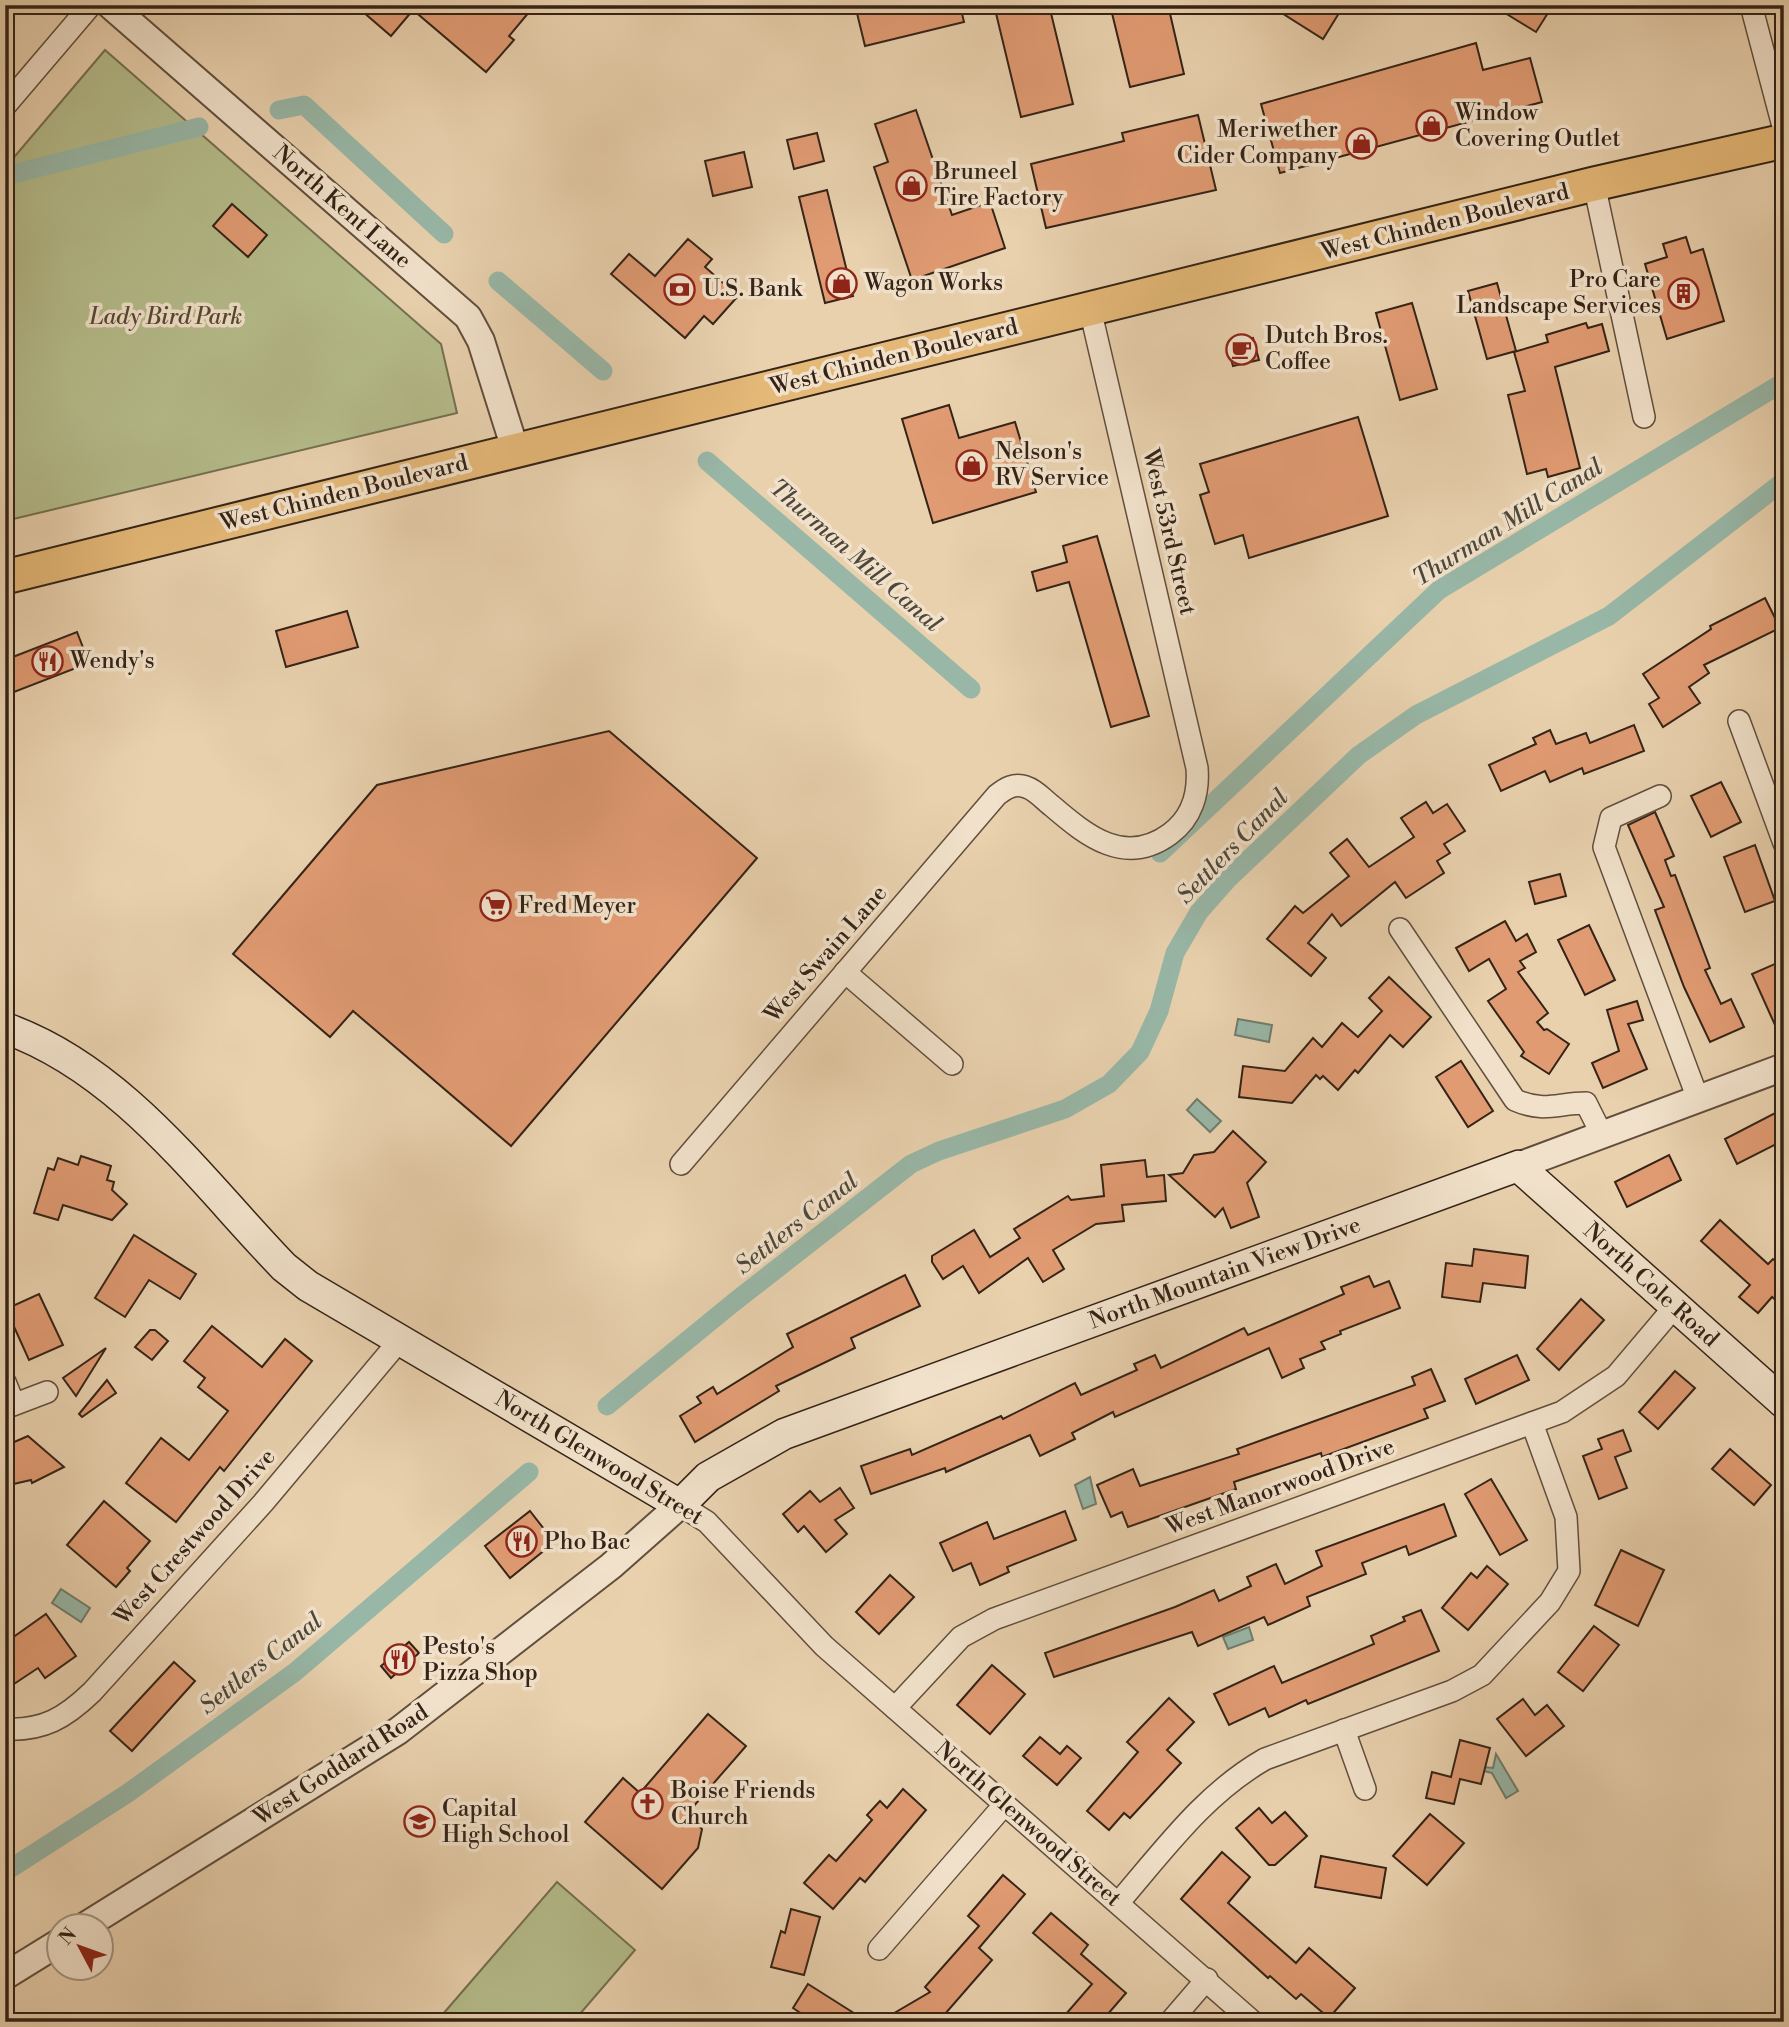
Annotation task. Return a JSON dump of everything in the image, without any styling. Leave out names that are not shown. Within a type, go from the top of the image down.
[{"type":"main road","name":"West Chinden Boulevard","points":[[5,577],[1594,184],[1784,141]]},
{"type":"main road","name":"North Glenwood Street","points":[[10,1035],[76,1063],[129,1102],[284,1267],[308,1286],[680,1504]]},
{"type":"main road","name":"North Cole Road","points":[[1518,1166],[1784,1404]]},
{"type":"main road","name":"North Mountain View Drive","points":[[680,1504],[708,1477],[784,1434],[1518,1166]]},
{"type":"street","points":[[5,106],[91,5]]},
{"type":"street","name":"North Kent Lane","points":[[110,5],[468,317],[481,341],[515,449]]},
{"type":"street","points":[[1751,5],[1784,130]]},
{"type":"street","points":[[1594,184],[1644,417]]},
{"type":"street","name":"West 53rd Street","points":[[1016,785],[1034,791],[1097,842],[1129,849],[1161,841],[1186,818],[1195,799],[1197,768],[1090,309]]},
{"type":"street","points":[[1738,721],[1784,843]]},
{"type":"street","name":"West Swain Lane","points":[[681,1164],[997,794],[1016,785]]},
{"type":"street","points":[[1660,796],[1611,818],[1604,847],[1698,1099]]},
{"type":"street","points":[[1400,929],[1515,1100],[1532,1108],[1548,1109],[1586,1103],[1602,1135]]},
{"type":"street","points":[[845,972],[951,1064]]},
{"type":"street","name":"North Mountain View Drive","points":[[1518,1166],[1784,1067]]},
{"type":"street","name":"West Manorwood Drive","points":[[895,1708],[951,1647],[994,1619],[1562,1412],[1616,1376],[1676,1305]]},
{"type":"street","name":"West Crestwood Drive","points":[[5,1730],[49,1726],[70,1713],[92,1692],[263,1503],[400,1340]]},
{"type":"street","points":[[5,1382],[10,1406],[47,1392]]},
{"type":"street","points":[[1119,1902],[1212,1795],[1237,1776],[1265,1759],[1452,1691],[1482,1675],[1550,1602],[1569,1571],[1566,1517],[1532,1423]]},
{"type":"street","name":"North Glenwood Street","points":[[680,1504],[707,1521],[824,1646],[1254,2022]]},
{"type":"street","name":"West Goddard Road","points":[[107,1912],[420,1715],[611,1566],[680,1504]]},
{"type":"street","points":[[1344,1730],[1365,1789]]},
{"type":"street","points":[[879,1949],[1005,1804]]},
{"type":"street","points":[[5,1976],[46,1951]]},
{"type":"street","points":[[1170,2022],[1207,1979]]},
{"type":"green space","name":"Lady Bird Park","points":[[105,50],[441,344],[457,413],[5,521],[5,163],[10,162]]},
{"type":"green space","points":[[557,1882],[635,1950],[573,2022],[436,2022]]},
{"type":"shaded area","points":[[1238,1019],[1272,1025],[1269,1042],[1235,1035]]},
{"type":"shaded area","points":[[1197,1099],[1221,1121],[1210,1132],[1187,1110]]},
{"type":"shaded area","points":[[1090,1477],[1096,1504],[1083,1509],[1075,1485]]},
{"type":"shaded area","points":[[61,1589],[90,1608],[81,1622],[52,1603]]},
{"type":"shaded area","points":[[1249,1627],[1253,1640],[1228,1649],[1223,1637]]},
{"type":"shaded area","points":[[1496,1754],[1518,1791],[1506,1798],[1492,1773],[1484,1771],[1484,1767],[1493,1768]]},
{"type":"building","points":[[355,5],[535,5],[509,36],[514,40],[486,72],[413,10],[391,36]]},
{"type":"building","points":[[855,5],[960,5],[964,22],[865,46]]},
{"type":"building","points":[[994,5],[1049,5],[1073,104],[1021,117]]},
{"type":"building","points":[[1110,5],[1168,5],[1184,74],[1130,87]]},
{"type":"building","points":[[1269,5],[1344,5],[1323,39]]},
{"type":"building","points":[[1492,5],[1553,5],[1536,32]]},
{"type":"building","points":[[1476,43],[1483,70],[1530,58],[1542,102],[1280,173],[1261,104]]},
{"type":"building","name":"Bruneel Tire Factory","points":[[916,110],[952,215],[990,202],[1005,248],[912,280],[874,167],[888,162],[875,124]]},
{"type":"building","points":[[1198,115],[1216,190],[1046,228],[1031,164],[1124,141],[1122,133]]},
{"type":"building","points":[[817,133],[824,161],[794,169],[787,140]]},
{"type":"building","points":[[744,152],[752,187],[713,196],[705,161]]},
{"type":"building","points":[[827,190],[853,296],[825,303],[799,197]]},
{"type":"building","points":[[232,204],[267,235],[248,257],[213,226]]},
{"type":"building","name":"Pro Care Landscape Services","points":[[1686,237],[1691,253],[1703,249],[1724,321],[1667,339],[1645,264],[1667,257],[1663,244]]},
{"type":"building","name":"U.S. Bank","points":[[688,239],[712,259],[705,267],[738,296],[713,324],[704,316],[685,338],[611,274],[629,254],[655,276]]},
{"type":"building","points":[[1497,283],[1516,351],[1487,359],[1468,291]]},
{"type":"building","points":[[1412,303],[1437,389],[1400,400],[1376,313]]},
{"type":"building","points":[[1586,323],[1588,328],[1602,324],[1609,351],[1555,367],[1580,468],[1548,477],[1546,469],[1527,474],[1508,395],[1525,391],[1514,352],[1548,342],[1546,335]]},
{"type":"building","name":"Dutch Bros. Coffee","points":[[1253,338],[1259,360],[1233,366],[1227,345]]},
{"type":"building","name":"Nelson's RV Service","points":[[949,405],[959,438],[1015,422],[1036,492],[933,523],[902,419]]},
{"type":"building","points":[[1358,417],[1388,516],[1249,558],[1243,535],[1215,544],[1200,495],[1209,492],[1200,464]]},
{"type":"building","points":[[1097,536],[1149,716],[1111,727],[1069,582],[1037,591],[1032,572],[1067,562],[1063,546]]},
{"type":"building","points":[[1765,598],[1780,628],[1704,665],[1709,673],[1689,687],[1700,703],[1663,727],[1649,704],[1659,698],[1643,674],[1711,629],[1710,626]]},
{"type":"building","points":[[347,611],[358,647],[286,667],[276,631]]},
{"type":"building","name":"Wendy's","points":[[77,632],[89,663],[14,692],[5,671],[5,660]]},
{"type":"building","points":[[1634,725],[1644,751],[1584,774],[1582,768],[1550,782],[1545,771],[1501,791],[1489,765],[1536,744],[1533,738],[1550,730],[1556,744],[1586,733],[1590,743]]},
{"type":"building","name":"Fred Meyer","points":[[609,731],[757,858],[511,1146],[353,1011],[330,1037],[233,954],[377,785]]},
{"type":"building","points":[[1721,782],[1741,822],[1711,837],[1691,796]]},
{"type":"building","points":[[1426,802],[1433,813],[1447,804],[1465,831],[1444,844],[1450,853],[1437,861],[1444,873],[1406,898],[1395,882],[1341,926],[1332,914],[1308,943],[1326,958],[1311,976],[1267,939],[1295,906],[1303,913],[1349,876],[1330,853],[1347,839],[1369,867],[1414,837],[1401,818]]},
{"type":"building","points":[[1655,812],[1674,856],[1665,860],[1671,876],[1675,875],[1710,968],[1705,970],[1721,1004],[1731,999],[1744,1027],[1710,1042],[1684,987],[1655,910],[1664,907],[1628,825]]},
{"type":"building","points":[[1755,845],[1775,901],[1745,912],[1724,857]]},
{"type":"building","points":[[1560,874],[1566,896],[1535,904],[1529,882]]},
{"type":"building","points":[[1505,921],[1516,941],[1527,934],[1536,952],[1520,961],[1525,968],[1518,972],[1548,1013],[1537,1022],[1544,1030],[1547,1029],[1569,1044],[1549,1074],[1521,1056],[1524,1052],[1488,1001],[1506,989],[1489,959],[1469,971],[1456,948]]},
{"type":"building","points":[[1589,925],[1615,980],[1585,995],[1558,940]]},
{"type":"building","points":[[1784,960],[1784,1045],[1752,974]]},
{"type":"building","points":[[1389,977],[1431,1017],[1403,1047],[1390,1035],[1358,1073],[1355,1070],[1338,1090],[1323,1076],[1320,1079],[1316,1075],[1292,1103],[1239,1097],[1243,1066],[1285,1071],[1313,1038],[1322,1047],[1342,1023],[1358,1037],[1382,1011],[1369,998]]},
{"type":"building","points":[[1637,1001],[1643,1020],[1628,1024],[1647,1069],[1603,1088],[1592,1063],[1619,1051],[1607,1010]]},
{"type":"building","points":[[1461,1061],[1493,1111],[1468,1127],[1436,1077]]},
{"type":"building","points":[[1779,1111],[1784,1120],[1784,1140],[1737,1164],[1725,1139]]},
{"type":"building","points":[[1233,1131],[1266,1162],[1247,1183],[1259,1217],[1231,1228],[1223,1208],[1215,1217],[1169,1175],[1183,1173],[1194,1155],[1214,1152]]},
{"type":"building","points":[[1669,1155],[1681,1180],[1627,1207],[1615,1182]]},
{"type":"building","points":[[81,1156],[111,1166],[107,1180],[114,1182],[112,1190],[127,1204],[112,1220],[63,1205],[58,1220],[34,1213],[48,1168],[54,1170],[58,1158],[78,1165]]},
{"type":"building","points":[[1145,1160],[1147,1177],[1164,1175],[1166,1201],[1122,1205],[1124,1221],[1096,1224],[1053,1250],[1064,1269],[1043,1282],[1028,1258],[979,1293],[963,1266],[943,1279],[932,1262],[932,1256],[974,1230],[990,1257],[1020,1238],[1014,1229],[1068,1196],[1071,1200],[1104,1196],[1101,1165]]},
{"type":"building","points":[[1720,1220],[1768,1264],[1773,1259],[1784,1268],[1784,1307],[1772,1297],[1758,1313],[1739,1297],[1750,1285],[1701,1241]]},
{"type":"building","points":[[134,1235],[196,1274],[180,1299],[149,1280],[125,1317],[95,1298]]},
{"type":"building","points":[[1474,1249],[1528,1256],[1525,1288],[1483,1283],[1480,1302],[1442,1297],[1446,1263],[1472,1266]]},
{"type":"building","points":[[905,1275],[920,1306],[851,1338],[855,1348],[776,1386],[779,1391],[695,1442],[680,1416],[701,1403],[697,1397],[713,1387],[717,1394],[793,1347],[787,1334]]},
{"type":"building","points":[[1369,1276],[1374,1287],[1389,1281],[1400,1308],[1340,1331],[1341,1334],[1321,1342],[1325,1349],[1300,1359],[1304,1368],[1282,1378],[1269,1348],[1115,1417],[1113,1412],[1072,1433],[1075,1439],[1040,1456],[1030,1435],[946,1472],[945,1468],[871,1494],[861,1466],[910,1449],[912,1455],[1001,1416],[1003,1419],[1075,1383],[1081,1395],[1137,1370],[1134,1364],[1155,1355],[1161,1368],[1244,1328],[1248,1335],[1344,1294],[1341,1287]]},
{"type":"building","points":[[39,1294],[63,1345],[29,1360],[6,1309]]},
{"type":"building","points":[[1581,1299],[1604,1320],[1559,1370],[1537,1349]]},
{"type":"building","points":[[212,1326],[262,1367],[285,1339],[312,1361],[224,1471],[220,1467],[176,1522],[126,1483],[161,1438],[189,1460],[228,1411],[198,1387],[205,1378],[184,1361]]},
{"type":"building","points":[[150,1330],[155,1330],[168,1341],[152,1360],[135,1347]]},
{"type":"building","points":[[106,1348],[76,1396],[63,1378]]},
{"type":"building","points":[[1517,1355],[1529,1380],[1476,1404],[1465,1379]]},
{"type":"building","points":[[1431,1369],[1445,1401],[1424,1409],[1428,1418],[1322,1457],[1321,1453],[1234,1482],[1236,1489],[1128,1527],[1122,1512],[1111,1517],[1097,1485],[1133,1469],[1140,1486],[1239,1454],[1237,1449],[1415,1385],[1412,1377]]},
{"type":"building","points":[[1675,1371],[1695,1388],[1658,1429],[1639,1412]]},
{"type":"building","points":[[107,1380],[116,1393],[82,1417],[79,1414]]},
{"type":"building","points":[[1623,1430],[1631,1451],[1615,1457],[1627,1488],[1599,1499],[1583,1456],[1602,1449],[1598,1439]]},
{"type":"building","points":[[28,1436],[64,1467],[32,1483],[31,1480],[5,1486],[5,1446]]},
{"type":"building","points":[[1730,1449],[1771,1485],[1754,1505],[1712,1469]]},
{"type":"building","points":[[1491,1479],[1527,1540],[1500,1555],[1465,1494]]},
{"type":"building","points":[[840,1488],[854,1508],[835,1520],[847,1534],[826,1552],[804,1526],[798,1532],[783,1514],[810,1491],[820,1502]]},
{"type":"building","points":[[104,1501],[150,1541],[127,1568],[130,1571],[116,1587],[67,1545]]},
{"type":"building","points":[[1444,1504],[1456,1536],[1409,1555],[1406,1546],[1362,1563],[1366,1574],[1307,1597],[1310,1606],[1268,1625],[1264,1617],[1198,1646],[1192,1632],[1054,1677],[1045,1653],[1175,1607],[1214,1590],[1219,1601],[1251,1586],[1247,1577],[1276,1564],[1285,1584],[1322,1566],[1316,1551]]},
{"type":"building","name":"Pho Bac","points":[[530,1511],[551,1538],[551,1545],[510,1578],[485,1546]]},
{"type":"building","points":[[1065,1511],[1076,1540],[1007,1567],[1009,1572],[980,1585],[971,1563],[953,1571],[940,1543],[987,1522],[994,1539]]},
{"type":"building","points":[[1621,1550],[1664,1570],[1638,1626],[1595,1605]]},
{"type":"building","points":[[1487,1566],[1508,1584],[1468,1630],[1442,1608],[1471,1573],[1477,1578]]},
{"type":"building","points":[[890,1575],[914,1597],[879,1634],[856,1612]]},
{"type":"building","points":[[1421,1610],[1439,1651],[1308,1704],[1306,1700],[1269,1717],[1265,1708],[1229,1725],[1214,1694],[1274,1666],[1282,1683],[1374,1644],[1371,1636],[1405,1621],[1403,1617]]},
{"type":"building","points":[[46,1614],[76,1656],[45,1678],[38,1668],[5,1690],[5,1643]]},
{"type":"building","points":[[1594,1626],[1619,1645],[1583,1691],[1558,1672]]},
{"type":"building","name":"Pesto's Pizza Shop","points":[[409,1642],[419,1653],[391,1678],[381,1666]]},
{"type":"building","points":[[174,1662],[195,1681],[132,1751],[110,1731]]},
{"type":"building","points":[[992,1665],[1025,1694],[990,1734],[957,1705]]},
{"type":"building","points":[[1169,1698],[1194,1722],[1167,1750],[1181,1763],[1130,1818],[1124,1813],[1109,1830],[1087,1811],[1138,1752],[1127,1742]]},
{"type":"building","points":[[1523,1699],[1535,1715],[1547,1705],[1564,1726],[1526,1756],[1497,1719]]},
{"type":"building","name":"Boise Friends Church","points":[[708,1714],[746,1746],[686,1815],[702,1829],[698,1848],[662,1889],[585,1822],[623,1778],[640,1793]]},
{"type":"building","points":[[1040,1737],[1060,1754],[1067,1746],[1081,1758],[1057,1785],[1023,1756]]},
{"type":"building","points":[[1460,1740],[1490,1748],[1481,1784],[1460,1779],[1454,1804],[1426,1798],[1432,1772],[1451,1777]]},
{"type":"building","points":[[903,1789],[926,1810],[865,1882],[860,1878],[833,1909],[804,1883],[829,1855],[836,1861],[872,1820],[867,1815],[880,1801],[887,1808]]},
{"type":"building","points":[[1259,1808],[1272,1823],[1285,1812],[1307,1836],[1275,1865],[1269,1865],[1236,1828]]},
{"type":"building","points":[[1430,1814],[1464,1843],[1427,1885],[1393,1856]]},
{"type":"building","points":[[1222,1852],[1250,1877],[1228,1903],[1296,1963],[1309,1948],[1355,1988],[1329,2018],[1301,1994],[1296,1999],[1270,1976],[1268,1978],[1181,1899]]},
{"type":"building","points":[[1321,1856],[1386,1868],[1381,1898],[1315,1887]]},
{"type":"building","points":[[1003,1875],[1025,1894],[979,1948],[992,1960],[938,2022],[879,2022],[930,1992],[925,1987],[979,1926],[968,1916]]},
{"type":"building","points":[[791,1909],[820,1917],[804,1975],[771,1967],[781,1931],[785,1933]]},
{"type":"building","points":[[1051,1913],[1088,1945],[1081,1954],[1126,1993],[1101,2022],[1059,2022],[1092,1984],[1033,1933]]},
{"type":"building","points":[[808,1984],[868,2022],[814,2022],[793,2008]]},
{"type":"waterway","name":"Thurman Mill Canal","points":[[279,110],[304,105],[444,234]]},
{"type":"waterway","name":"Thurman Mill Canal","points":[[5,176],[199,127]]},
{"type":"waterway","name":"Thurman Mill Canal","points":[[498,281],[603,371]]},
{"type":"waterway","name":"Thurman Mill Canal","points":[[1160,853],[1439,590],[1784,382]]},
{"type":"waterway","name":"Thurman Mill Canal","points":[[707,461],[971,689]]},
{"type":"waterway","name":"Settlers Canal","points":[[607,1406],[733,1303],[911,1164],[939,1151],[1065,1109],[1109,1084],[1140,1052],[1159,1011],[1175,953],[1199,912],[1229,878],[1359,755],[1416,715],[1609,616],[1784,481]]},
{"type":"waterway","name":"Settlers Canal","points":[[5,1872],[128,1793],[295,1672],[529,1472]]},
{"type":"place","name":"Window Covering Outlet","points":[[1432,126]]},
{"type":"place","name":"Meriwether Cider Company","points":[[1361,143]]},
{"type":"place","name":"Bruneel Tire Factory","points":[[911,185]]},
{"type":"place","name":"Wagon Works","points":[[841,283]]},
{"type":"place","name":"U.S. Bank","points":[[680,289]]},
{"type":"place","name":"Pro Care Landscape Services","points":[[1684,293]]},
{"type":"place","name":"Dutch Bros. Coffee","points":[[1242,349]]},
{"type":"place","name":"Nelson's RV Service","points":[[972,465]]},
{"type":"place","name":"Wendy's","points":[[47,661]]},
{"type":"place","name":"Fred Meyer","points":[[495,906]]},
{"type":"place","name":"Pho Bac","points":[[521,1542]]},
{"type":"place","name":"Pesto's Pizza Shop","points":[[400,1660]]},
{"type":"place","name":"Boise Friends Church","points":[[648,1804]]},
{"type":"place","name":"Capital High School","points":[[419,1822]]}]
